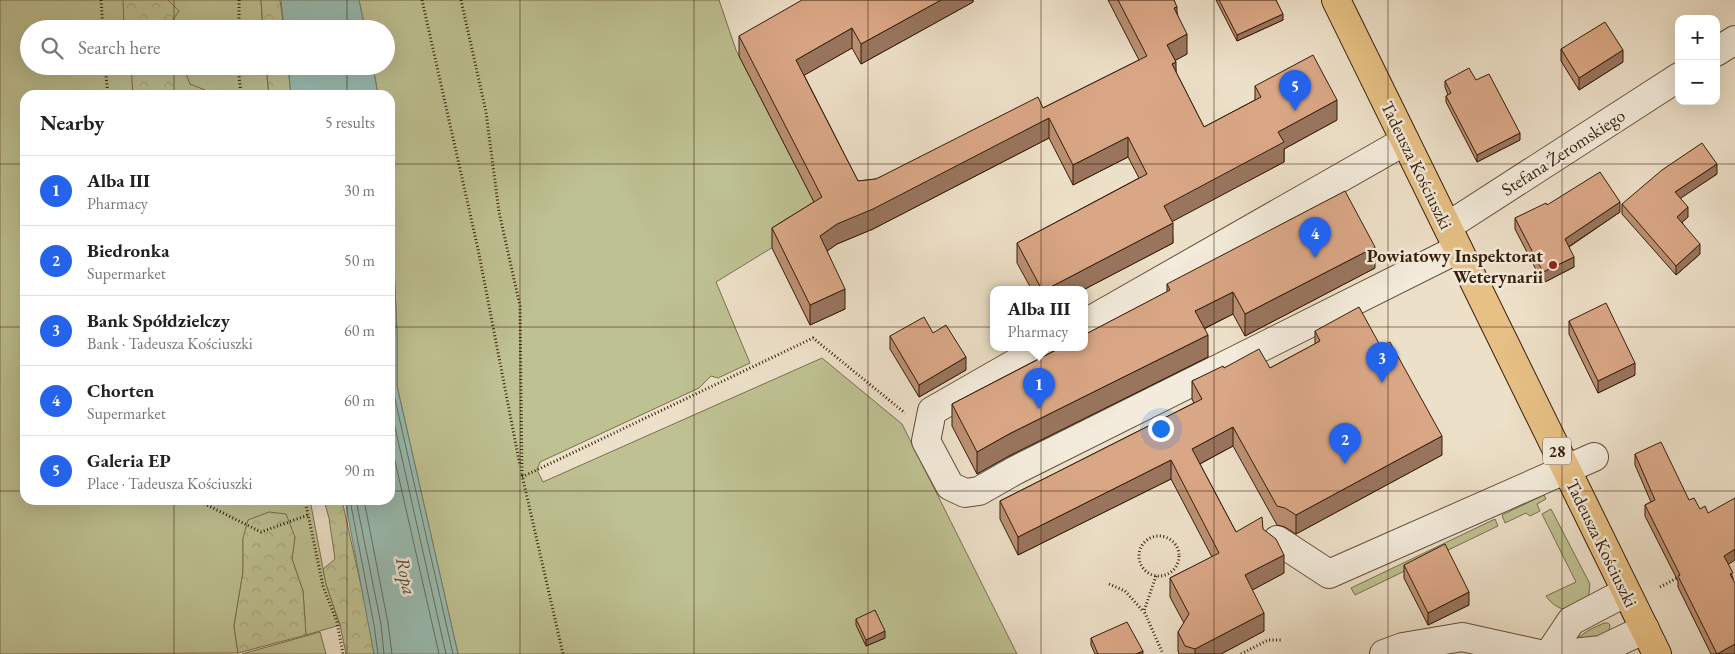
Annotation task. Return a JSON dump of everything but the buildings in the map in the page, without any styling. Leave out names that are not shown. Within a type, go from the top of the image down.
[{"type":"main road","name":"Tadeusza Kościuszki","points":[[1336,0],[1657,654]]},
{"type":"street","points":[[1720,49],[1735,40]]},
{"type":"street","name":"Stefana Żeromskiego","points":[[932,411],[926,441],[950,486],[965,493],[978,491],[1453,238],[1675,80]]},
{"type":"street","points":[[1088,322],[1406,140]]},
{"type":"street","points":[[932,411],[1037,351]]},
{"type":"street","points":[[1277,540],[1329,574],[1594,457]]},
{"type":"street","points":[[1549,654],[1571,622],[1626,592]]},
{"type":"street","points":[[1563,654],[1601,650],[1645,629]]},
{"type":"street","points":[[1384,654],[1403,647],[1462,637],[1539,654]]},
{"type":"path","points":[[101,0],[102,20]]},
{"type":"path","points":[[239,0],[239,20]]},
{"type":"path","points":[[422,0],[478,249],[522,477],[563,654]]},
{"type":"path","points":[[461,0],[486,112],[499,212],[520,306],[522,477]]},
{"type":"path","points":[[106,75],[107,90]]},
{"type":"path","points":[[239,75],[240,90]]},
{"type":"path","points":[[522,477],[814,338],[907,415],[932,411]]},
{"type":"path","points":[[207,505],[261,532],[308,515]]},
{"type":"path","points":[[306,505],[323,586],[337,622],[343,654]]},
{"type":"path","points":[[1160,536],[1166,537],[1176,544],[1179,551],[1179,559],[1172,573],[1156,576],[1145,571],[1141,565],[1139,553],[1147,540],[1160,536]]},
{"type":"path","points":[[1660,587],[1685,574]]},
{"type":"path","points":[[1144,611],[1156,576]]},
{"type":"path","points":[[1109,584],[1125,591],[1144,611],[1163,654]]},
{"type":"path","points":[[1242,654],[1268,640],[1281,640]]},
{"type":"green space","points":[[0,0],[261,0],[262,20],[20,20],[20,75],[267,75],[268,90],[20,90],[20,505],[311,505],[326,584],[340,625],[306,635],[303,591],[292,559],[295,537],[243,538],[243,572],[234,626],[238,653],[0,654]]},
{"type":"green space","points":[[123,0],[168,0],[179,11],[173,20],[124,20]]},
{"type":"green space","points":[[261,0],[280,0],[283,20],[262,20]]},
{"type":"green space","points":[[359,0],[719,0],[736,50],[822,217],[716,282],[750,363],[718,378],[711,376],[699,388],[540,462],[537,470],[543,482],[822,358],[902,424],[1017,654],[458,654],[397,386],[395,90],[377,90],[375,75],[395,75],[395,20],[363,20]]},
{"type":"green space","points":[[132,75],[186,75],[190,84],[205,90],[133,90]]},
{"type":"green space","points":[[267,75],[289,75],[290,90],[268,90]]},
{"type":"green space","points":[[1544,495],[1546,499],[1537,504],[1540,511],[1530,516],[1526,513],[1505,523],[1502,515]]},
{"type":"green space","points":[[325,505],[343,505],[370,626],[374,654],[346,654],[340,625],[323,569],[335,559]]},
{"type":"green space","points":[[1551,509],[1590,584],[1587,600],[1582,605],[1571,610],[1560,608],[1546,596],[1576,582],[1542,514]]},
{"type":"green space","points":[[269,512],[286,514],[295,537],[292,559],[303,591],[306,635],[238,653],[234,626],[243,572],[243,538],[248,520]]},
{"type":"green space","points":[[1495,519],[1498,526],[1355,595],[1351,588]]},
{"type":"green space","points":[[1604,623],[1610,625],[1609,631],[1595,638],[1572,642],[1589,630]]},
{"type":"green space","points":[[320,632],[326,654],[242,654]]},
{"type":"water","points":[[281,0],[359,0],[363,20],[283,20]]},
{"type":"water","points":[[289,75],[375,75],[377,90],[290,90]]},
{"type":"water","name":"Ropa","points":[[395,289],[397,386],[458,654],[374,654],[346,505],[395,505]]},
{"type":"place","name":"Galeria EP","points":[[1295,111]]},
{"type":"place","name":"Chorten","points":[[1315,258]]},
{"type":"place","name":"Powiatowy Inspektorat Weterynarii","points":[[1553,265]]},
{"type":"place","name":"Bank Spółdzielczy","points":[[1382,383]]},
{"type":"place","name":"Alba III","points":[[1039,409]]},
{"type":"place","name":"Biedronka","points":[[1345,464]]}]
